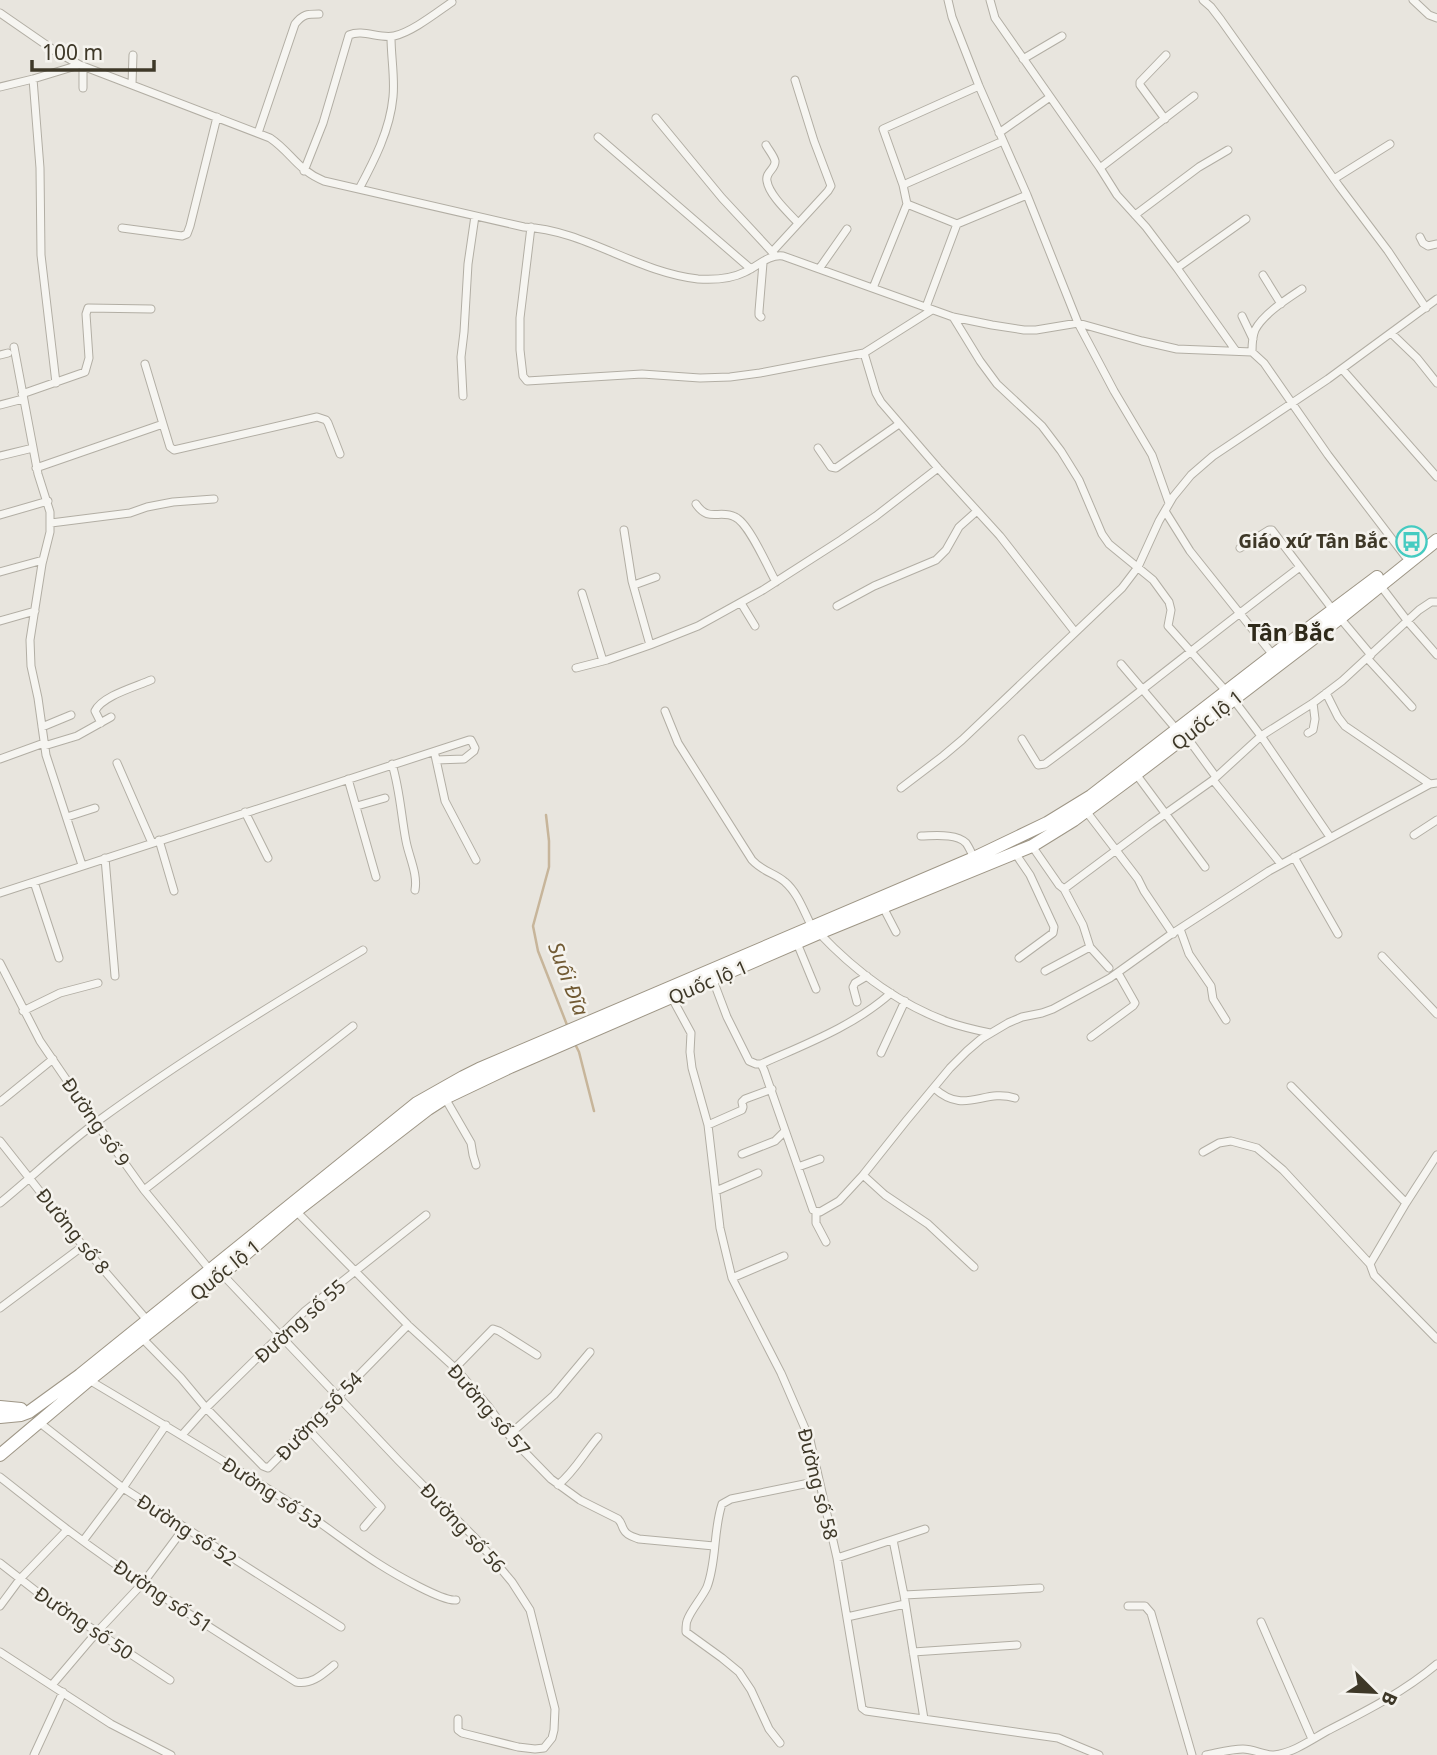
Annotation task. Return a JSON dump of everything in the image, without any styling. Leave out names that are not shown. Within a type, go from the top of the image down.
[{"type":"highway","name":"Quốc lộ 1","points":[[0,1416],[21,1415],[35,1408],[147,1320],[296,1211],[414,1118],[445,1098],[563,1039],[816,930],[974,858],[1070,810],[1181,733],[1337,614],[1437,530]]},
{"type":"highway","name":"Quốc lộ 1","points":[[1229,695],[1273,655],[1380,585],[1437,540]]},
{"type":"highway","name":"Quốc lộ 1","points":[[581,1031],[713,981],[797,943],[816,930],[1032,846],[1074,821],[1136,774],[1181,733]]},
{"type":"highway","name":"Quốc lộ 1","points":[[0,1455],[142,1338],[216,1272],[417,1103],[463,1077],[563,1039]]},
{"type":"highway","points":[[0,1407],[35,1408]]},
{"type":"highway","points":[[0,1444],[24,1436]]},
{"type":"street","points":[[948,0],[979,86],[1027,195],[1077,323],[1152,455],[1169,503]]},
{"type":"street","points":[[990,0],[995,18],[1118,195],[1177,268],[1236,351]]},
{"type":"street","points":[[1203,0],[1221,20],[1426,308]]},
{"type":"street","points":[[1413,0],[1429,15],[1437,18]]},
{"type":"street","points":[[304,171],[323,123],[349,35],[355,33],[391,37],[415,26],[452,2]]},
{"type":"street","points":[[0,13],[55,51],[82,65],[258,133],[278,144],[304,171],[324,181],[561,233],[646,266],[699,279],[743,273],[762,263],[831,186],[795,80]]},
{"type":"street","points":[[258,133],[295,24],[301,16],[319,14]]},
{"type":"street","points":[[1023,59],[1062,36]]},
{"type":"street","points":[[359,189],[376,156],[392,107],[394,95],[391,37]]},
{"type":"street","points":[[132,84],[133,55]]},
{"type":"street","points":[[1164,118],[1139,82],[1166,55]]},
{"type":"street","points":[[0,86],[82,65]]},
{"type":"street","points":[[82,65],[83,88]]},
{"type":"street","points":[[33,79],[40,168],[41,255],[56,383]]},
{"type":"street","points":[[873,288],[907,204],[883,129],[979,86]]},
{"type":"street","points":[[1100,168],[1194,96]]},
{"type":"street","points":[[999,133],[1050,97]]},
{"type":"street","points":[[122,228],[182,236],[187,233],[218,117]]},
{"type":"street","points":[[656,118],[722,198],[773,253],[929,309],[992,326],[1036,330],[1077,323],[1177,349],[1252,352],[1264,363],[1328,455],[1405,556]]},
{"type":"street","points":[[598,137],[751,269]]},
{"type":"street","points":[[902,185],[1003,141]]},
{"type":"street","points":[[1334,179],[1390,144]]},
{"type":"street","points":[[766,145],[775,160],[775,165],[766,178],[767,183],[798,223]]},
{"type":"street","points":[[1135,215],[1199,167],[1227,150]]},
{"type":"street","points":[[907,204],[957,225],[1027,195]]},
{"type":"street","points":[[463,396],[461,357],[468,264],[475,216]]},
{"type":"street","points":[[1177,268],[1246,219]]},
{"type":"street","points":[[531,227],[520,327],[523,376],[527,381],[622,374],[730,377],[864,353],[929,309],[957,225]]},
{"type":"street","points":[[819,268],[847,229]]},
{"type":"street","points":[[1420,237],[1428,246],[1437,244]]},
{"type":"street","points":[[761,317],[758,311],[762,263]]},
{"type":"street","points":[[1263,275],[1281,304]]},
{"type":"street","points":[[1252,352],[1256,329],[1273,310],[1301,289]]},
{"type":"street","points":[[901,788],[962,740],[1122,589],[1138,567],[1169,503],[1191,475],[1213,456],[1342,369],[1437,299]]},
{"type":"street","points":[[0,405],[81,374],[87,367],[89,344],[86,311],[89,307],[151,309]]},
{"type":"street","points":[[1242,316],[1253,339]]},
{"type":"street","points":[[953,317],[997,384],[1042,426],[1061,451],[1079,480],[1102,534],[1109,544],[1153,580],[1169,602],[1171,610],[1168,626],[1261,736],[1331,837]]},
{"type":"street","points":[[1391,333],[1417,358],[1437,383]]},
{"type":"street","points":[[7,352],[23,396],[51,523],[30,640],[30,656],[44,744],[82,865]]},
{"type":"street","points":[[864,353],[876,393],[899,424],[1000,536],[1074,632]]},
{"type":"street","points":[[145,364],[170,447],[174,450],[317,417],[328,423],[340,454]]},
{"type":"street","points":[[1342,369],[1437,477]]},
{"type":"street","points":[[37,468],[163,424]]},
{"type":"street","points":[[818,448],[831,467],[836,468],[899,424]]},
{"type":"street","points":[[0,456],[33,448]]},
{"type":"street","points":[[576,668],[650,645],[698,626],[741,603],[876,516],[938,468]]},
{"type":"street","points":[[51,523],[130,513],[173,502],[214,499]]},
{"type":"street","points":[[0,515],[48,501]]},
{"type":"street","points":[[696,504],[708,515],[733,516],[743,523],[776,582]]},
{"type":"street","points":[[837,606],[874,586],[936,560],[946,550],[959,527],[977,510]]},
{"type":"street","points":[[1165,511],[1190,551],[1273,655]]},
{"type":"street","points":[[1240,548],[1270,529],[1369,657],[1412,707]]},
{"type":"street","points":[[624,530],[629,566],[650,645]]},
{"type":"street","points":[[0,572],[43,560]]},
{"type":"street","points":[[1022,740],[1038,765],[1045,764],[1300,567]]},
{"type":"street","points":[[634,585],[656,577]]},
{"type":"street","points":[[1380,585],[1437,655]]},
{"type":"street","points":[[582,593],[603,661]]},
{"type":"street","points":[[1064,890],[1215,779],[1261,736],[1313,703],[1431,602],[1437,602]]},
{"type":"street","points":[[741,603],[755,626]]},
{"type":"street","points":[[0,621],[35,611]]},
{"type":"street","points":[[1121,664],[1181,733],[1281,864]]},
{"type":"street","points":[[101,723],[95,710],[98,705],[150,680]]},
{"type":"street","points":[[816,1212],[839,1201],[967,1051],[990,1033],[1023,1017],[1053,1009],[1118,973],[1177,931],[1281,864],[1433,783],[1345,726],[1326,693]]},
{"type":"street","points":[[1308,733],[1313,730],[1315,724],[1313,703]]},
{"type":"street","points":[[665,712],[678,743],[751,860],[791,888],[816,930],[842,957],[905,1001],[948,1022],[990,1033]]},
{"type":"street","points":[[42,727],[71,715]]},
{"type":"street","points":[[0,759],[77,736],[111,717]]},
{"type":"street","points":[[0,893],[348,779],[435,756],[469,740],[474,744],[474,751],[467,758],[435,756]]},
{"type":"street","points":[[435,756],[445,802],[476,860]]},
{"type":"street","points":[[117,763],[155,841],[174,891]]},
{"type":"street","points":[[393,765],[399,787],[405,839],[416,880],[415,890]]},
{"type":"street","points":[[1136,774],[1205,867]]},
{"type":"street","points":[[348,779],[376,877]]},
{"type":"street","points":[[356,806],[385,798]]},
{"type":"street","points":[[67,817],[95,808]]},
{"type":"street","points":[[1086,811],[1138,878],[1143,891],[1177,931],[1210,986],[1213,999],[1226,1020]]},
{"type":"street","points":[[245,813],[268,858]]},
{"type":"street","points":[[1414,835],[1437,820]]},
{"type":"street","points":[[920,836],[961,839],[967,844],[974,858]]},
{"type":"street","points":[[1032,846],[1064,890],[1083,926],[1090,947],[1109,968]]},
{"type":"street","points":[[1015,853],[1030,876],[1055,927],[1053,933],[1019,958]]},
{"type":"street","points":[[1294,857],[1338,934]]},
{"type":"street","points":[[105,858],[115,976]]},
{"type":"street","points":[[34,881],[59,958]]},
{"type":"street","points":[[883,906],[896,932]]},
{"type":"street","points":[[797,943],[816,989]]},
{"type":"street","points":[[1045,971],[1090,947]]},
{"type":"street","points":[[0,1203],[96,1123],[226,1034],[363,950]]},
{"type":"street","points":[[1382,956],[1437,1014]]},
{"type":"street","name":"Đường số 9","points":[[0,963],[40,1041],[96,1123],[144,1190],[216,1272]]},
{"type":"street","points":[[1091,1037],[1135,1003],[1118,973]]},
{"type":"street","points":[[857,1002],[854,985],[867,976]]},
{"type":"street","points":[[713,981],[749,1061],[756,1065],[841,1028],[872,1010],[891,992]]},
{"type":"street","points":[[0,985],[9,983]]},
{"type":"street","points":[[23,1011],[60,993],[98,983]]},
{"type":"street","name":"Đường số 58","points":[[672,998],[691,1034],[692,1068],[708,1125],[723,1244],[732,1278],[781,1373],[810,1440],[837,1558],[862,1708],[866,1711],[1058,1738],[1099,1755]]},
{"type":"street","points":[[881,1053],[905,1001]]},
{"type":"street","points":[[144,1190],[353,1026]]},
{"type":"street","points":[[0,1102],[53,1059]]},
{"type":"street","points":[[761,1064],[813,1210],[816,1212],[816,1223],[826,1242]]},
{"type":"street","points":[[1291,1086],[1406,1203]]},
{"type":"street","points":[[934,1088],[952,1101],[980,1100],[1005,1095],[1015,1098]]},
{"type":"street","points":[[708,1125],[742,1110],[743,1100],[772,1089]]},
{"type":"street","points":[[445,1098],[471,1143],[477,1165]]},
{"type":"street","points":[[742,1154],[775,1141],[785,1131]]},
{"type":"street","name":"Đường số 8","points":[[0,1141],[83,1246],[147,1320]]},
{"type":"street","points":[[1203,1152],[1219,1143],[1231,1141],[1257,1148],[1283,1170],[1370,1264],[1374,1275],[1437,1339]]},
{"type":"street","points":[[1370,1264],[1437,1155]]},
{"type":"street","points":[[798,1167],[820,1159]]},
{"type":"street","points":[[716,1191],[758,1173]]},
{"type":"street","points":[[863,1175],[884,1195],[928,1224],[974,1267]]},
{"type":"street","name":"Đường số 57","points":[[296,1211],[408,1325],[455,1368],[509,1435],[558,1485],[618,1519],[626,1533],[639,1539],[714,1546]]},
{"type":"street","name":"Đường số 55","points":[[182,1435],[206,1408],[313,1304],[426,1215]]},
{"type":"street","points":[[0,1308],[83,1246]]},
{"type":"street","points":[[732,1278],[784,1256]]},
{"type":"street","name":"Đường số 56","points":[[216,1272],[477,1539],[512,1582],[533,1615],[555,1709],[552,1738],[544,1748],[518,1747],[462,1733],[458,1730],[457,1719]]},
{"type":"street","name":"Đường số 54","points":[[142,1338],[206,1408],[268,1468],[408,1325]]},
{"type":"street","points":[[455,1368],[493,1329],[537,1355]]},
{"type":"street","points":[[509,1435],[554,1395],[590,1352]]},
{"type":"street","name":"Đường số 53","points":[[89,1380],[310,1516],[379,1564],[439,1596],[450,1601],[456,1600]]},
{"type":"street","name":"Đường số 52","points":[[40,1423],[123,1488],[341,1627]]},
{"type":"street","points":[[83,1541],[166,1425]]},
{"type":"street","points":[[307,1428],[382,1507],[365,1527]]},
{"type":"street","points":[[558,1485],[570,1475],[598,1437]]},
{"type":"street","name":"Đường số 51","points":[[0,1476],[67,1530],[143,1583],[296,1682],[309,1682],[334,1665]]},
{"type":"street","points":[[780,1743],[769,1730],[751,1690],[739,1672],[686,1632],[686,1621],[707,1585],[714,1561],[716,1529],[722,1504],[731,1499],[819,1481]]},
{"type":"street","points":[[52,1685],[143,1583],[184,1528]]},
{"type":"street","points":[[837,1558],[925,1529]]},
{"type":"street","points":[[0,1606],[20,1579],[67,1530]]},
{"type":"street","points":[[893,1540],[924,1719]]},
{"type":"street","name":"Đường số 50","points":[[0,1563],[170,1680]]},
{"type":"street","points":[[847,1617],[905,1600],[1040,1588]]},
{"type":"street","points":[[1128,1606],[1145,1606],[1151,1613],[1192,1755]]},
{"type":"street","points":[[1261,1622],[1312,1739]]},
{"type":"street","points":[[913,1652],[1017,1645]]},
{"type":"street","points":[[0,1652],[111,1724],[171,1755]]},
{"type":"street","points":[[1206,1755],[1241,1749],[1275,1755],[1295,1749],[1406,1688],[1437,1664]]},
{"type":"street","points":[[34,1755],[63,1692]]},
{"type":"waterway","name":"Suối Đĩa","points":[[546,815],[549,867],[533,926],[538,951],[567,1025]]},
{"type":"waterway","name":"Suối Đĩa","points":[[575,1044],[594,1111]]},
{"type":"place","name":"Giáo xứ Tân Bắc","points":[[1411,541]]},
{"type":"district","name":"Tân Bắc","points":[[1291,633]]}]
